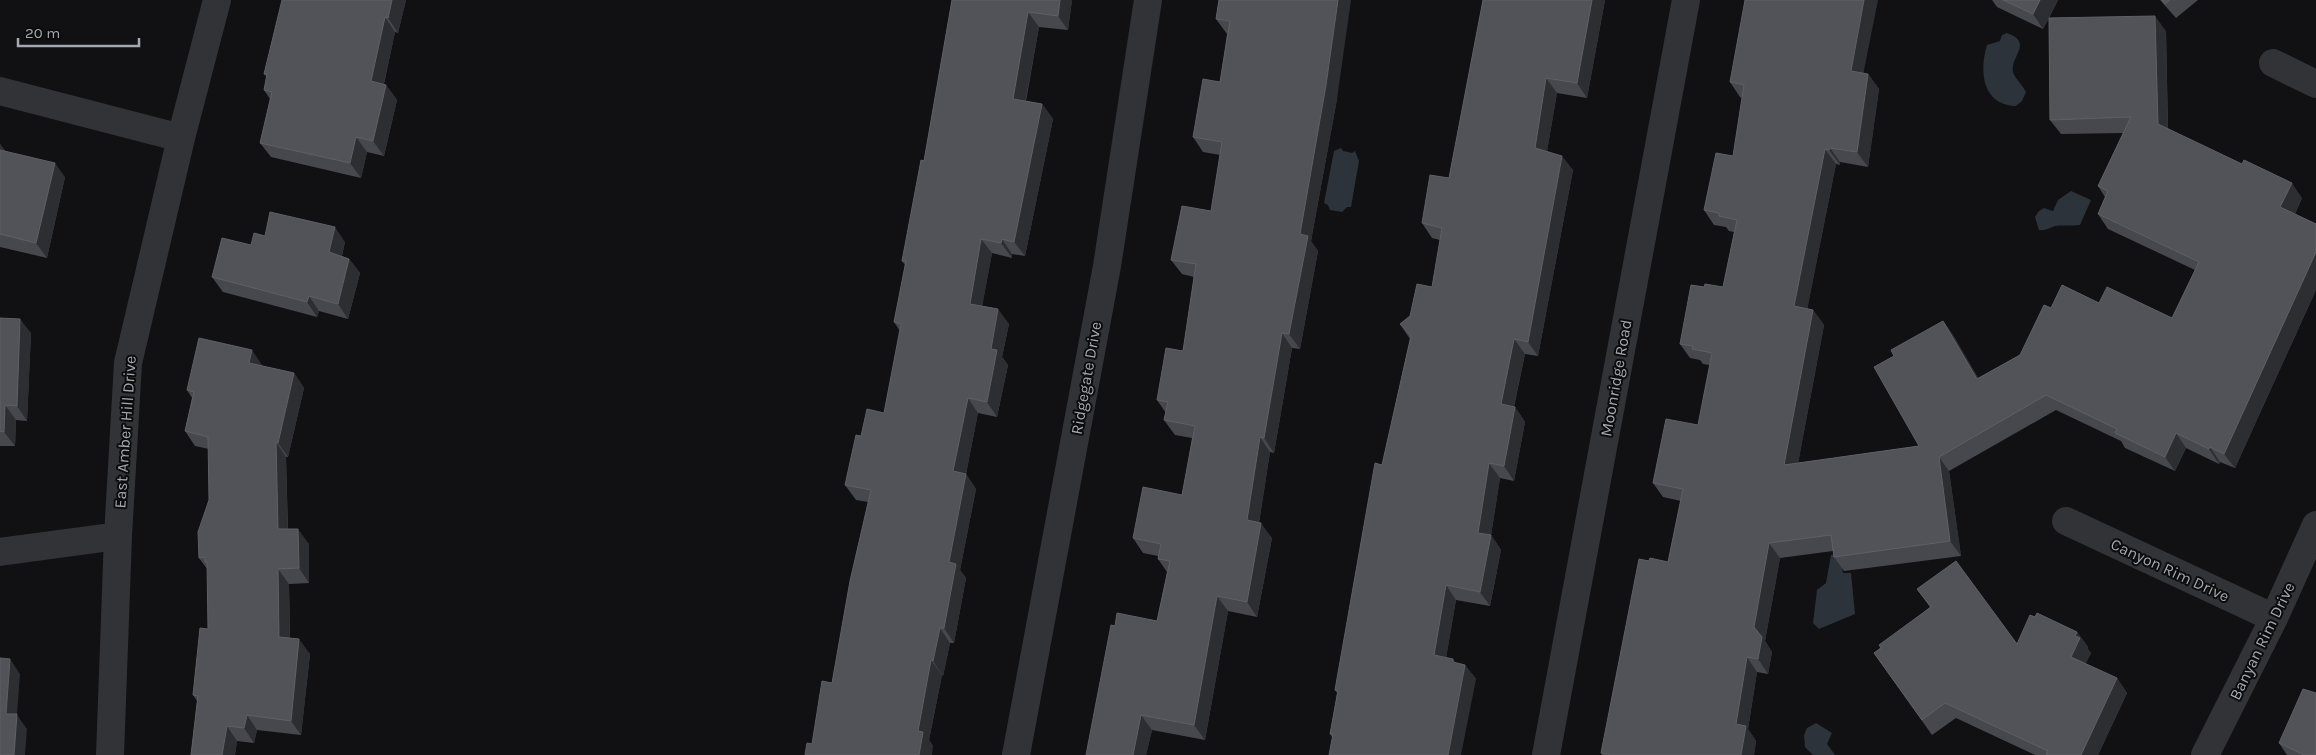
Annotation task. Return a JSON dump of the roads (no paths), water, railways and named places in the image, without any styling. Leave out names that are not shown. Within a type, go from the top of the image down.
[{"type":"street","name":"East Amber Hill Drive","points":[[110,755],[118,536],[128,364],[180,138],[217,0]]},
{"type":"street","name":"Ridgegate Drive","points":[[1016,755],[1107,266],[1148,0]]},
{"type":"street","name":"Moonridge Road","points":[[1546,755],[1686,0]]},
{"type":"street","points":[[2273,63],[2316,84]]},
{"type":"street","points":[[0,91],[180,138]]},
{"type":"street","name":"Canyon Rim Drive","points":[[2066,521],[2274,618]]},
{"type":"street","name":"Banyan Rim Drive","points":[[2205,755],[2274,618],[2316,525]]},
{"type":"street","points":[[0,552],[118,536]]}]
